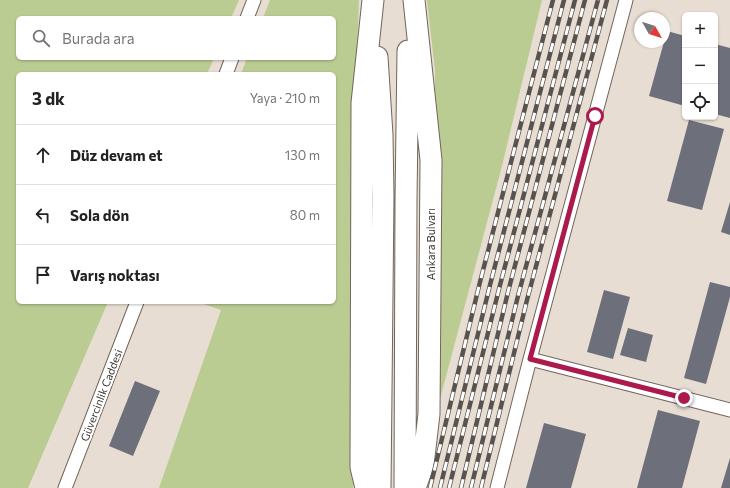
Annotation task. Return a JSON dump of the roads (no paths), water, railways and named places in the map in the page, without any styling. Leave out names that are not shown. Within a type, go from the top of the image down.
[{"type":"main road","points":[[374,0],[382,136],[383,197],[380,488]]},
{"type":"main road","points":[[366,488],[361,466],[362,103],[374,0]]},
{"type":"main road","points":[[405,488],[408,0]]},
{"type":"main road","name":"Ankara Bulvarı","points":[[414,0],[431,160],[429,414],[423,465],[416,488]]},
{"type":"street","points":[[248,16],[254,0]]},
{"type":"street","points":[[498,488],[530,359],[626,0]]},
{"type":"street","points":[[227,72],[231,60]]},
{"type":"street","name":"Güvercinlik Caddesi","points":[[65,488],[136,304]]},
{"type":"street","points":[[530,359],[730,410]]},
{"type":"railway","points":[[430,488],[480,282],[553,0]]},
{"type":"railway","points":[[440,488],[490,285],[564,0]]},
{"type":"railway","points":[[449,488],[499,289],[575,0]]},
{"type":"railway","points":[[461,488],[508,292],[585,0]]},
{"type":"railway","points":[[471,488],[518,296],[598,0]]},
{"type":"railway","points":[[481,488],[527,300],[607,0]]}]
